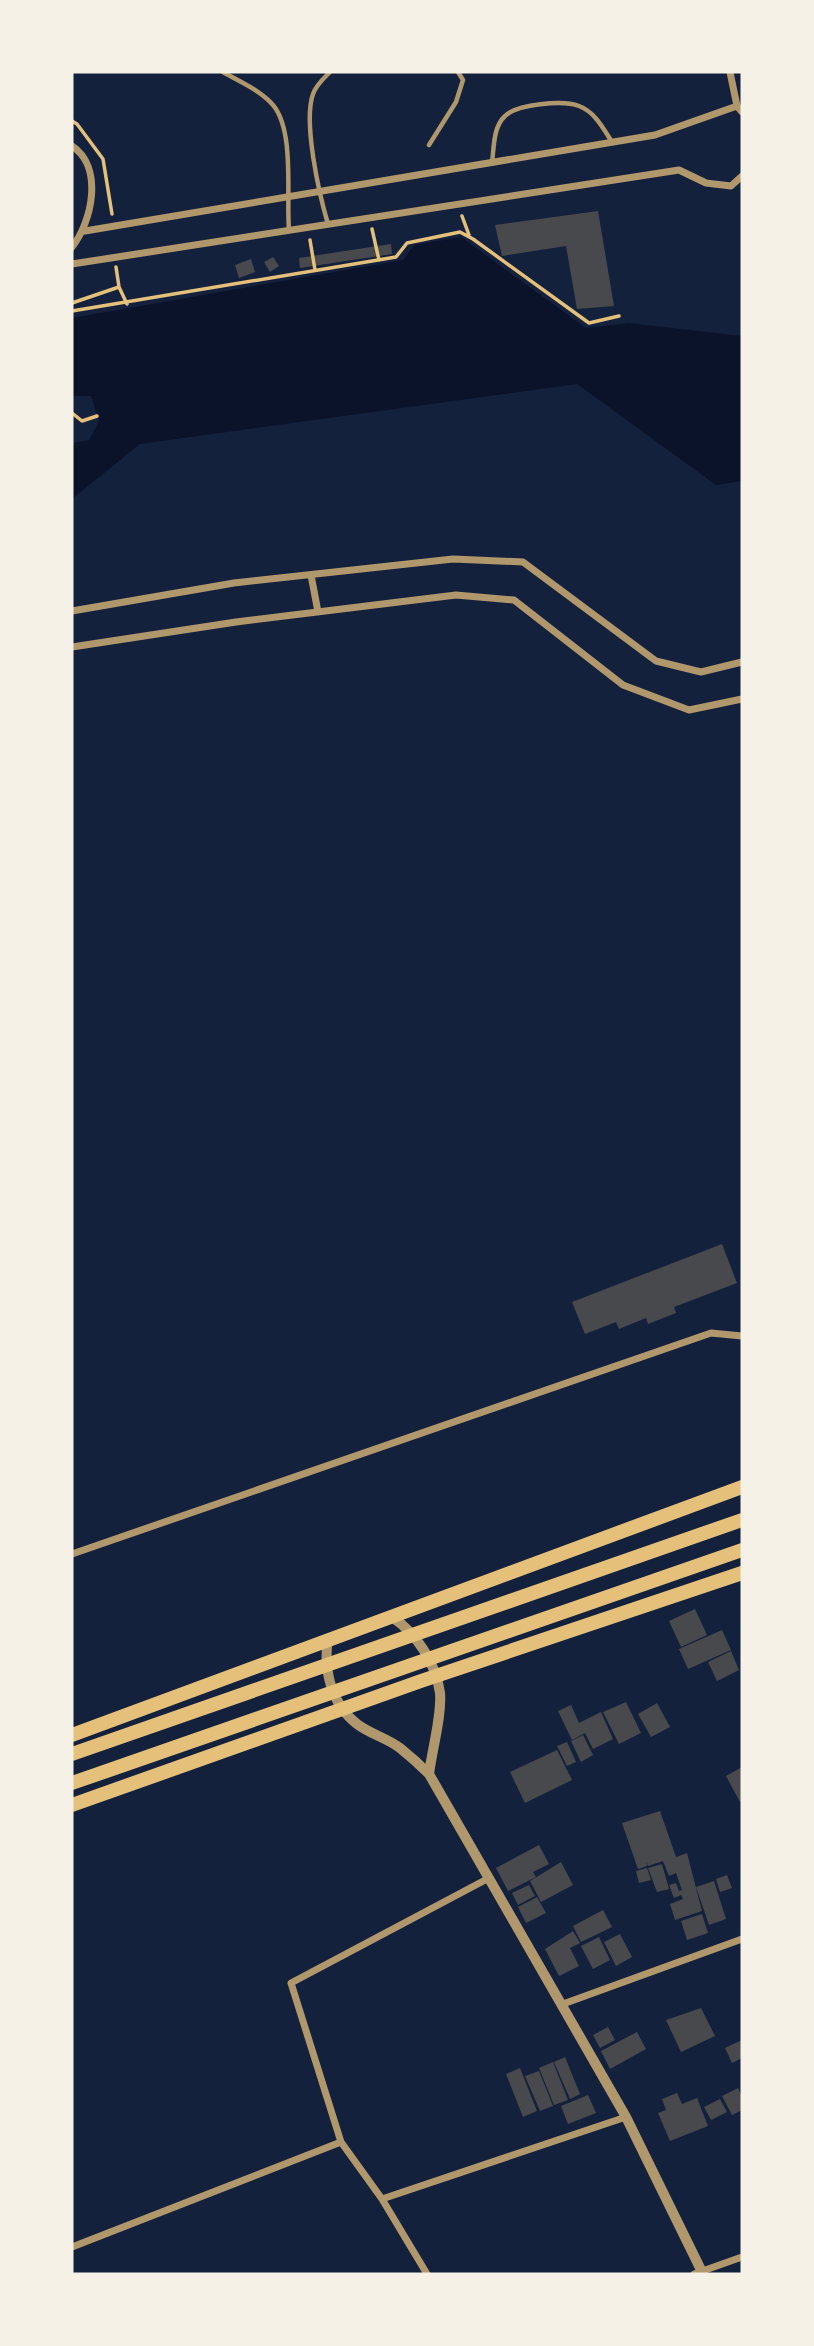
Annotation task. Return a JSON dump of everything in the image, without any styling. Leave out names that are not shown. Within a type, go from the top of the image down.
[{"type":"highway","points":[[72,1735],[742,1487]]},
{"type":"highway","points":[[72,1754],[742,1520]]},
{"type":"highway","points":[[72,1783],[742,1550]]},
{"type":"highway","points":[[72,1805],[435,1677],[742,1573]]},
{"type":"street","points":[[85,231],[655,135],[740,109],[730,72]]},
{"type":"street","points":[[72,146],[81,152],[91,177],[90,208],[85,231],[72,247]]},
{"type":"street","points":[[72,264],[114,255],[308,228],[455,202],[679,170],[706,183],[731,186],[742,176]]},
{"type":"street","points":[[72,611],[234,583],[453,559],[523,562],[656,661],[701,671],[742,662]]},
{"type":"street","points":[[312,575],[318,612]]},
{"type":"street","points":[[72,647],[456,595],[514,600],[623,685],[689,710],[742,699]]},
{"type":"street","points":[[72,1555],[711,1333],[742,1336]]},
{"type":"street","points":[[391,1617],[407,1627],[423,1648],[435,1677],[439,1708],[429,1774]]},
{"type":"street","points":[[328,1639],[325,1658],[328,1681],[343,1709],[357,1724],[399,1747],[429,1774],[626,2117],[700,2273],[742,2257]]},
{"type":"street","points":[[427,2274],[382,2199],[341,2142],[291,1983],[489,1878]]},
{"type":"street","points":[[563,2004],[742,1939]]},
{"type":"street","points":[[382,2199],[626,2117]]},
{"type":"street","points":[[72,2247],[341,2142]]},
{"type":"lane","points":[[223,72],[263,95],[276,108],[286,139],[289,231]]},
{"type":"lane","points":[[328,224],[318,191],[309,107],[314,90],[330,72]]},
{"type":"lane","points":[[429,145],[456,102],[463,80],[458,72]]},
{"type":"lane","points":[[492,163],[496,129],[505,115],[529,104],[578,105],[595,117],[613,142]]},
{"type":"path","points":[[72,121],[78,124],[103,159],[113,226]]},
{"type":"path","points":[[455,202],[467,233],[473,239]]},
{"type":"path","points":[[370,216],[379,260]]},
{"type":"path","points":[[308,228],[315,271]]},
{"type":"path","points":[[72,312],[396,257],[407,243],[460,232],[589,323],[619,316]]},
{"type":"path","points":[[114,255],[119,287],[127,304]]},
{"type":"path","points":[[72,303],[119,287]]},
{"type":"path","points":[[72,413],[82,421],[97,416]]},
{"type":"water","points":[[461,237],[586,328],[629,323],[742,336],[742,481],[716,485],[577,384],[140,444],[72,499],[72,443],[89,440],[99,421],[91,396],[72,396],[72,318],[403,260],[414,245]]},
{"type":"building","points":[[598,211],[614,306],[577,309],[566,246],[502,256],[495,225]]},
{"type":"building","points":[[391,244],[392,254],[300,268],[299,258]]},
{"type":"building","points":[[273,257],[279,266],[270,272],[264,262]]},
{"type":"building","points":[[251,259],[255,272],[239,278],[235,265]]},
{"type":"building","points":[[722,1244],[737,1283],[674,1307],[676,1313],[648,1324],[646,1318],[619,1329],[616,1322],[585,1334],[572,1302]]},
{"type":"building","points":[[695,1609],[707,1635],[681,1647],[669,1621]]},
{"type":"building","points":[[722,1630],[731,1650],[688,1669],[679,1649]]},
{"type":"building","points":[[731,1651],[739,1670],[717,1681],[708,1662]]},
{"type":"building","points":[[626,1702],[641,1733],[619,1744],[603,1712]]},
{"type":"building","points":[[657,1703],[670,1727],[651,1737],[638,1714]]},
{"type":"building","points":[[571,1705],[579,1723],[601,1712],[613,1739],[593,1749],[585,1733],[572,1740],[558,1711]]},
{"type":"building","points":[[583,1735],[593,1755],[581,1762],[571,1741]]},
{"type":"building","points":[[567,1742],[576,1762],[567,1766],[557,1746]]},
{"type":"building","points":[[557,1750],[572,1780],[525,1803],[510,1772]]},
{"type":"building","points":[[742,1767],[742,1801],[740,1802],[726,1776]]},
{"type":"building","points":[[660,1811],[676,1857],[687,1853],[702,1911],[675,1920],[670,1904],[683,1899],[681,1895],[674,1898],[669,1885],[676,1883],[679,1891],[682,1890],[676,1873],[669,1876],[663,1861],[648,1866],[646,1862],[647,1866],[638,1869],[622,1823]]},
{"type":"building","points":[[539,1845],[549,1864],[533,1872],[536,1877],[508,1891],[496,1868]]},
{"type":"building","points":[[561,1862],[573,1885],[541,1902],[530,1881]]},
{"type":"building","points":[[662,1864],[669,1889],[657,1892],[648,1868]]},
{"type":"building","points":[[647,1868],[651,1880],[639,1883],[636,1871]]},
{"type":"building","points":[[727,1875],[732,1888],[720,1892],[716,1879]]},
{"type":"building","points":[[714,1881],[726,1919],[709,1925],[696,1887]]},
{"type":"building","points":[[529,1885],[535,1896],[518,1905],[512,1893]]},
{"type":"building","points":[[537,1897],[546,1913],[526,1923],[518,1907]]},
{"type":"building","points":[[603,1910],[612,1927],[581,1942],[573,1926]]},
{"type":"building","points":[[702,1914],[708,1933],[687,1940],[681,1921]]},
{"type":"building","points":[[573,1931],[580,1943],[570,1948],[579,1966],[559,1976],[545,1949]]},
{"type":"building","points":[[620,1934],[632,1957],[616,1966],[604,1942]]},
{"type":"building","points":[[599,1937],[610,1960],[593,1969],[581,1946]]},
{"type":"building","points":[[701,2008],[715,2036],[681,2052],[666,2020]]},
{"type":"building","points":[[608,2027],[615,2040],[600,2048],[593,2035]]},
{"type":"building","points":[[637,2032],[646,2049],[610,2069],[601,2051]]},
{"type":"building","points":[[742,2040],[742,2058],[732,2063],[725,2048]]},
{"type":"building","points":[[565,2057],[580,2094],[570,2099],[554,2062]]},
{"type":"building","points":[[553,2062],[568,2100],[554,2105],[539,2068]]},
{"type":"building","points":[[520,2068],[537,2111],[523,2117],[506,2074]]},
{"type":"building","points":[[539,2071],[553,2106],[540,2111],[525,2076]]},
{"type":"building","points":[[738,2088],[742,2097],[742,2110],[732,2115],[722,2096]]},
{"type":"building","points":[[677,2093],[682,2104],[697,2098],[708,2126],[670,2141],[658,2113],[666,2110],[662,2099]]},
{"type":"building","points":[[588,2095],[596,2113],[568,2124],[561,2106]]},
{"type":"building","points":[[720,2099],[727,2112],[711,2120],[704,2107]]}]
